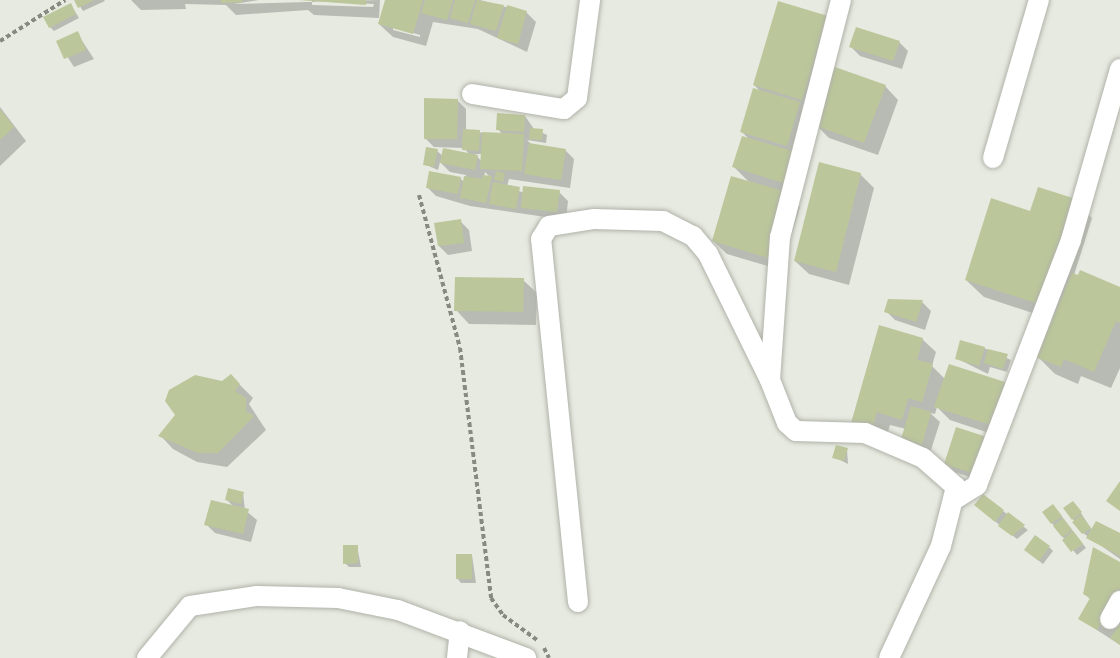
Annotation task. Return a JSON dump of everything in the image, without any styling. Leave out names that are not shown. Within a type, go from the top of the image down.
[{"type":"street","points":[[472,94],[564,109],[577,98],[590,0]]},
{"type":"street","points":[[770,380],[780,237],[841,0]]},
{"type":"street","points":[[993,158],[1039,0]]},
{"type":"street","points":[[956,499],[977,485],[982,474],[1071,240],[1120,69]]},
{"type":"street","points":[[578,602],[542,239],[549,226],[594,219],[663,220],[693,236],[708,254],[770,380],[787,423],[796,430],[865,433],[923,458],[956,487],[956,499],[941,546],[889,658]]},
{"type":"street","points":[[147,658],[190,606],[257,596],[338,598],[398,610],[460,631],[526,658]]},
{"type":"street","points":[[1110,619],[1120,601]]},
{"type":"street","points":[[457,658],[460,631]]},
{"type":"path","points":[[0,41],[65,0]]},
{"type":"path","points":[[419,195],[460,348],[491,598],[549,658]]},
{"type":"building","points":[[74,0],[94,0],[78,8]]},
{"type":"building","points":[[221,0],[242,0],[242,2],[221,3]]},
{"type":"building","points":[[299,0],[366,0],[366,5]]},
{"type":"building","points":[[385,0],[423,0],[413,34],[378,24]]},
{"type":"building","points":[[425,0],[453,0],[447,20],[421,13]]},
{"type":"building","points":[[455,0],[475,0],[468,23],[450,18]]},
{"type":"building","points":[[477,0],[504,5],[496,31],[470,24]]},
{"type":"building","points":[[778,1],[828,16],[802,100],[753,85]]},
{"type":"building","points":[[71,3],[76,14],[49,28],[43,17]]},
{"type":"building","points":[[507,5],[527,11],[518,44],[497,38]]},
{"type":"building","points":[[856,27],[900,41],[893,61],[849,47]]},
{"type":"building","points":[[78,31],[86,50],[64,59],[56,41]]},
{"type":"building","points":[[835,67],[886,85],[864,143],[814,125]]},
{"type":"building","points":[[753,88],[800,102],[787,146],[740,132]]},
{"type":"building","points":[[424,98],[458,99],[457,139],[424,139]]},
{"type":"building","points":[[0,109],[14,127],[0,140]]},
{"type":"building","points":[[497,113],[525,115],[524,132],[496,130]]},
{"type":"building","points":[[530,128],[543,129],[542,140],[529,139]]},
{"type":"building","points":[[463,129],[480,130],[479,151],[462,150]]},
{"type":"building","points":[[482,132],[524,134],[522,171],[480,169]]},
{"type":"building","points":[[742,136],[796,152],[787,184],[732,167]]},
{"type":"building","points":[[529,143],[566,149],[561,180],[524,174]]},
{"type":"building","points":[[426,147],[438,149],[434,167],[423,165]]},
{"type":"building","points":[[443,148],[478,155],[475,170],[440,163]]},
{"type":"building","points":[[819,162],[861,173],[836,272],[794,261]]},
{"type":"building","points":[[429,171],[461,177],[458,194],[426,188]]},
{"type":"building","points":[[496,171],[505,173],[503,182],[494,180]]},
{"type":"building","points":[[483,175],[492,176],[486,203],[460,198],[464,176],[482,179]]},
{"type":"building","points":[[731,176],[787,192],[768,258],[712,241]]},
{"type":"building","points":[[493,182],[520,187],[516,209],[489,204]]},
{"type":"building","points":[[523,186],[560,190],[557,212],[521,208]]},
{"type":"building","points":[[1038,187],[1076,199],[1042,305],[965,280],[991,198],[1030,211]]},
{"type":"building","points":[[461,219],[464,243],[438,246],[434,223]]},
{"type":"building","points":[[1080,270],[1120,287],[1120,323],[1116,321],[1094,372],[1064,359],[1061,367],[1036,357],[1072,273],[1078,275]]},
{"type":"building","points":[[455,277],[524,278],[523,312],[454,311]]},
{"type":"building","points":[[888,299],[923,300],[916,322],[884,312]]},
{"type":"building","points":[[879,325],[923,338],[917,360],[933,364],[922,402],[908,398],[902,420],[877,412],[872,429],[851,423]]},
{"type":"building","points":[[960,340],[985,347],[979,366],[955,359]]},
{"type":"building","points":[[988,349],[1008,354],[1003,369],[984,363]]},
{"type":"building","points":[[949,364],[1005,382],[991,425],[934,407]]},
{"type":"building","points":[[231,374],[240,384],[235,391],[246,398],[246,411],[254,416],[218,453],[198,453],[158,436],[175,415],[165,401],[169,390],[195,375],[222,381]]},
{"type":"building","points":[[911,406],[931,412],[922,445],[901,439]]},
{"type":"building","points":[[956,427],[990,438],[978,475],[944,464]]},
{"type":"building","points":[[836,445],[848,448],[844,461],[832,458]]},
{"type":"building","points":[[1120,481],[1120,511],[1106,501]]},
{"type":"building","points":[[228,488],[244,492],[241,504],[225,500]]},
{"type":"building","points":[[983,494],[1004,510],[995,522],[974,505]]},
{"type":"building","points":[[211,500],[249,509],[243,534],[204,525]]},
{"type":"building","points":[[1073,501],[1082,512],[1072,520],[1063,508]]},
{"type":"building","points":[[1053,504],[1062,516],[1051,524],[1042,512]]},
{"type":"building","points":[[1008,512],[1025,525],[1012,536],[998,526]]},
{"type":"building","points":[[1081,515],[1091,528],[1082,534],[1072,522]]},
{"type":"building","points":[[1063,518],[1072,530],[1062,537],[1053,526]]},
{"type":"building","points":[[1096,521],[1120,533],[1120,556],[1086,538]]},
{"type":"building","points":[[1073,531],[1083,544],[1071,552],[1062,540]]},
{"type":"building","points":[[1035,535],[1050,546],[1039,561],[1024,550]]},
{"type":"building","points":[[343,545],[358,545],[358,563],[343,564]]},
{"type":"building","points":[[1093,547],[1120,562],[1120,590],[1097,630],[1078,619],[1090,598],[1083,594]]},
{"type":"building","points":[[456,554],[472,554],[472,579],[456,579]]},
{"type":"building","points":[[1120,624],[1120,645],[1110,638]]}]
